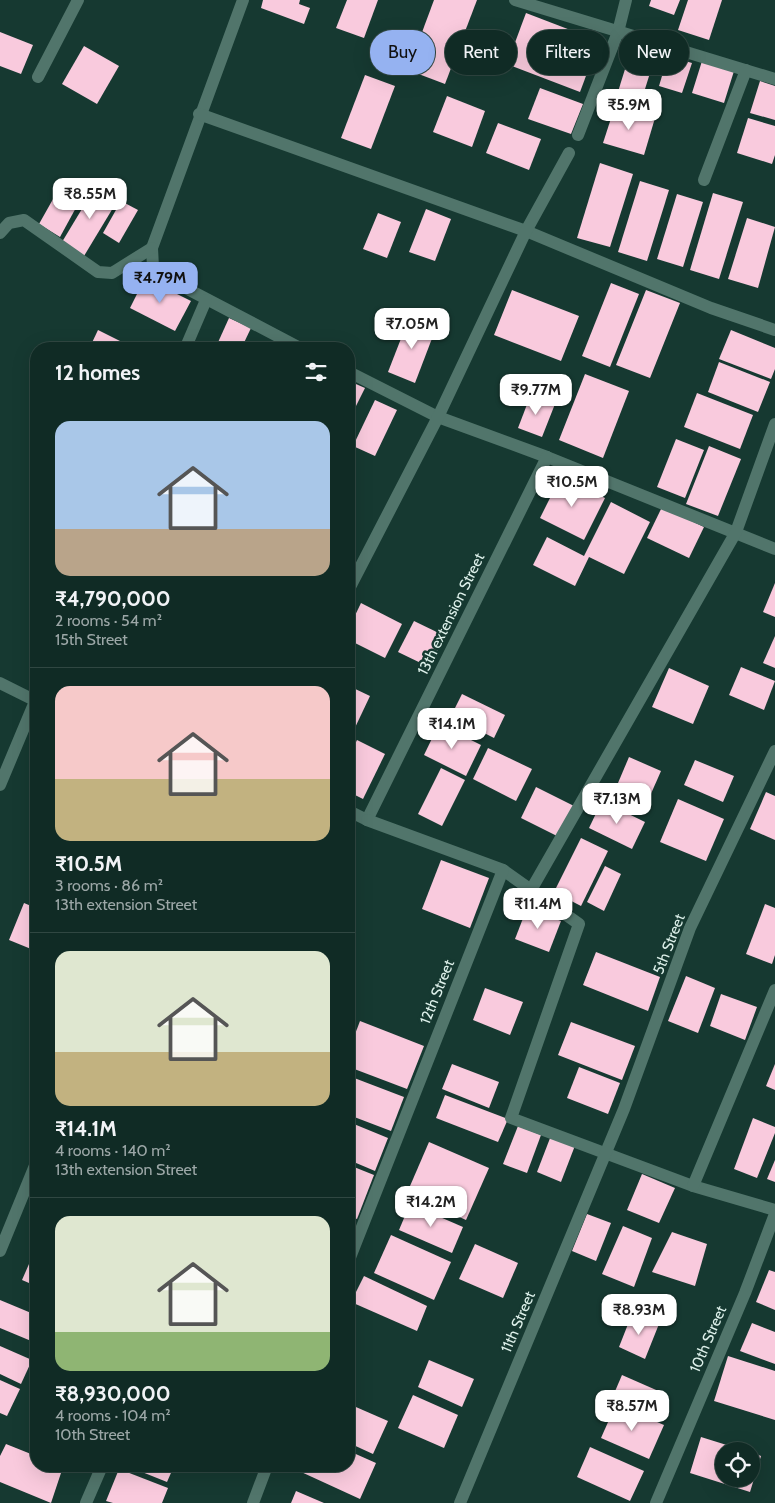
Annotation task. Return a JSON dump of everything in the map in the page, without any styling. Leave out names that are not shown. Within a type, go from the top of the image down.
[{"type":"street","points":[[38,77],[78,0]]},
{"type":"street","points":[[243,0],[199,114],[152,248],[153,267],[157,273],[288,342]]},
{"type":"street","points":[[515,0],[775,78]]},
{"type":"street","points":[[578,135],[618,32],[626,0]]},
{"type":"street","points":[[704,180],[746,70]]},
{"type":"street","points":[[199,114],[526,231],[711,308],[775,330]]},
{"type":"street","points":[[355,577],[438,417],[526,231],[569,153]]},
{"type":"street","points":[[0,233],[9,223],[24,220],[98,272],[112,273],[152,248]]},
{"type":"street","points":[[188,342],[206,300]]},
{"type":"street","points":[[355,375],[438,417],[547,457],[775,549]]},
{"type":"street","points":[[531,890],[736,532],[775,424]]},
{"type":"street","name":"13th extension Street","points":[[368,820],[547,457]]},
{"type":"street","points":[[0,683],[30,697]]},
{"type":"street","points":[[0,785],[30,714]]},
{"type":"street","name":"5th Street","points":[[606,1153],[690,928],[775,752]]},
{"type":"street","points":[[355,814],[503,870],[579,924],[511,1118],[693,1186],[775,1210]]},
{"type":"street","name":"12th Street","points":[[355,1245],[503,870]]},
{"type":"street","points":[[693,1186],[775,990]]},
{"type":"street","name":"11th Street","points":[[460,1503],[606,1153]]},
{"type":"street","points":[[0,1251],[30,1178]]},
{"type":"street","name":"10th Street","points":[[656,1503],[745,1293],[775,1214]]},
{"type":"street","points":[[86,1503],[99,1472]]},
{"type":"street","points":[[253,1503],[266,1472]]},
{"type":"building","points":[[263,0],[300,0],[299,4],[310,8],[304,24],[261,8]]},
{"type":"building","points":[[347,0],[378,0],[364,38],[336,28]]},
{"type":"building","points":[[434,0],[477,0],[466,30],[445,30],[445,75],[448,75],[445,84],[421,75],[435,75],[435,30],[423,30]]},
{"type":"building","points":[[651,0],[680,0],[674,15],[649,6]]},
{"type":"building","points":[[688,0],[722,0],[709,40],[689,34],[689,30],[678,30]]},
{"type":"building","points":[[526,13],[570,30],[527,30],[527,72],[517,68],[517,37]]},
{"type":"building","points":[[0,32],[33,45],[21,74],[0,66]]},
{"type":"building","points":[[84,46],[119,66],[97,104],[62,84]]},
{"type":"building","points":[[702,61],[734,71],[724,103],[692,93]]},
{"type":"building","points":[[365,75],[395,86],[371,149],[341,138]]},
{"type":"building","points":[[536,75],[586,75],[580,92]]},
{"type":"building","points":[[623,75],[649,75],[641,102],[617,95]]},
{"type":"building","points":[[662,75],[688,75],[682,93],[659,86]]},
{"type":"building","points":[[760,81],[775,86],[775,120],[750,113]]},
{"type":"building","points":[[540,88],[583,104],[571,134],[528,119]]},
{"type":"building","points":[[447,96],[485,111],[472,147],[433,132]]},
{"type":"building","points":[[615,106],[655,118],[644,155],[603,143]]},
{"type":"building","points":[[748,118],[775,126],[775,155],[772,164],[737,153]]},
{"type":"building","points":[[498,123],[541,139],[529,170],[486,153]]},
{"type":"building","points":[[600,163],[633,174],[610,247],[577,238]]},
{"type":"building","points":[[640,181],[669,190],[647,261],[618,252]]},
{"type":"building","points":[[97,184],[119,198],[84,256],[62,242]]},
{"type":"building","points":[[57,192],[78,204],[60,237],[39,224]]},
{"type":"building","points":[[713,193],[743,202],[719,279],[690,270]]},
{"type":"building","points":[[677,194],[703,202],[683,267],[657,259]]},
{"type":"building","points":[[121,201],[138,210],[119,243],[103,233]]},
{"type":"building","points":[[426,209],[451,219],[435,261],[409,252]]},
{"type":"building","points":[[378,213],[401,222],[387,258],[363,249]]},
{"type":"building","points":[[747,218],[775,227],[758,288],[728,279]]},
{"type":"building","points":[[145,278],[191,301],[175,331],[130,308]]},
{"type":"building","points":[[611,283],[639,294],[610,367],[582,356]]},
{"type":"building","points":[[512,290],[579,316],[561,361],[494,335]]},
{"type":"building","points":[[646,290],[680,303],[650,378],[616,365]]},
{"type":"building","points":[[229,318],[251,328],[244,342],[218,342]]},
{"type":"building","points":[[409,318],[436,328],[415,383],[388,372]]},
{"type":"building","points":[[98,330],[122,342],[92,342]]},
{"type":"building","points":[[731,330],[775,348],[775,369],[771,379],[719,359]]},
{"type":"building","points":[[719,362],[770,382],[758,412],[708,392]]},
{"type":"building","points":[[585,374],[629,391],[603,458],[559,440]]},
{"type":"building","points":[[355,384],[365,388],[355,408]]},
{"type":"building","points":[[697,393],[753,415],[740,449],[684,427]]},
{"type":"building","points":[[531,394],[555,404],[542,437],[518,428]]},
{"type":"building","points":[[375,400],[397,410],[375,456],[355,447],[355,442]]},
{"type":"building","points":[[676,439],[704,450],[685,498],[657,487]]},
{"type":"building","points":[[709,446],[741,459],[718,516],[686,504]]},
{"type":"building","points":[[561,476],[605,498],[584,540],[540,518]]},
{"type":"building","points":[[611,502],[650,522],[624,574],[589,557],[575,586],[533,565],[547,537],[584,556]]},
{"type":"building","points":[[662,507],[704,527],[689,558],[647,538]]},
{"type":"building","points":[[775,583],[775,617],[763,612]]},
{"type":"building","points":[[361,603],[402,624],[385,658],[355,643],[355,616]]},
{"type":"building","points":[[414,621],[445,636],[429,667],[398,652]]},
{"type":"building","points":[[775,636],[775,668],[763,663]]},
{"type":"building","points":[[741,667],[775,681],[764,710],[729,695]]},
{"type":"building","points":[[669,668],[709,686],[693,724],[652,707]]},
{"type":"building","points":[[355,689],[370,696],[355,728]]},
{"type":"building","points":[[462,694],[505,715],[494,738],[451,716]]},
{"type":"building","points":[[439,724],[481,745],[466,776],[424,755]]},
{"type":"building","points":[[357,740],[385,754],[363,799],[355,795],[355,744]]},
{"type":"building","points":[[488,748],[532,769],[516,801],[473,779]]},
{"type":"building","points":[[629,757],[661,771],[650,796],[618,783]]},
{"type":"building","points":[[695,760],[734,776],[723,802],[684,785]]},
{"type":"building","points":[[441,768],[465,780],[442,826],[418,814]]},
{"type":"building","points":[[536,787],[574,806],[559,837],[521,818]]},
{"type":"building","points":[[766,792],[775,796],[775,840],[750,829]]},
{"type":"building","points":[[678,799],[724,819],[706,861],[660,842]]},
{"type":"building","points":[[602,801],[645,822],[632,849],[589,828]]},
{"type":"building","points":[[581,838],[608,851],[581,906],[554,892]]},
{"type":"building","points":[[441,860],[489,878],[470,928],[422,909]]},
{"type":"building","points":[[605,866],[621,874],[604,911],[587,902]]},
{"type":"building","points":[[24,903],[30,906],[30,949],[9,940]]},
{"type":"building","points":[[765,904],[775,908],[775,955],[772,964],[746,954]]},
{"type":"building","points":[[527,908],[561,921],[549,952],[515,939]]},
{"type":"building","points":[[596,952],[660,977],[648,1011],[583,985]]},
{"type":"building","points":[[686,976],[715,988],[698,1033],[668,1021]]},
{"type":"building","points":[[485,988],[523,1002],[510,1035],[473,1020]]},
{"type":"building","points":[[721,994],[757,1007],[745,1040],[710,1026]]},
{"type":"building","points":[[360,1021],[424,1046],[407,1089],[355,1069],[355,1034]]},
{"type":"building","points":[[571,1022],[635,1046],[622,1080],[558,1055]]},
{"type":"building","points":[[452,1064],[499,1082],[489,1108],[442,1089]]},
{"type":"building","points":[[775,1064],[775,1090],[766,1086]]},
{"type":"building","points":[[579,1067],[620,1083],[608,1114],[567,1098]]},
{"type":"building","points":[[355,1078],[404,1097],[391,1131],[355,1117]]},
{"type":"building","points":[[445,1095],[508,1119],[498,1142],[436,1118]]},
{"type":"building","points":[[753,1118],[775,1127],[775,1133],[757,1178],[734,1169]]},
{"type":"building","points":[[355,1124],[388,1138],[375,1171],[355,1163]]},
{"type":"building","points":[[518,1126],[541,1135],[527,1173],[503,1164]]},
{"type":"building","points":[[552,1133],[576,1143],[561,1182],[537,1172]]},
{"type":"building","points":[[429,1142],[489,1168],[466,1220],[407,1193]]},
{"type":"building","points":[[775,1160],[775,1182],[767,1179]]},
{"type":"building","points":[[355,1167],[374,1175],[357,1219],[355,1218]]},
{"type":"building","points":[[642,1174],[675,1188],[659,1223],[627,1210]]},
{"type":"building","points":[[410,1204],[463,1227],[452,1253],[399,1230]]},
{"type":"building","points":[[587,1214],[611,1223],[596,1261],[572,1251]]},
{"type":"building","points":[[623,1226],[652,1238],[634,1287],[602,1274]]},
{"type":"building","points":[[672,1232],[707,1244],[695,1286],[652,1272]]},
{"type":"building","points":[[391,1235],[451,1262],[434,1300],[374,1273]]},
{"type":"building","points":[[475,1244],[518,1263],[503,1298],[459,1279]]},
{"type":"building","points":[[30,1262],[30,1283],[22,1280]]},
{"type":"building","points":[[769,1270],[775,1272],[775,1310],[756,1302]]},
{"type":"building","points":[[364,1276],[427,1306],[417,1331],[355,1304],[355,1294]]},
{"type":"building","points":[[0,1300],[30,1312],[30,1340],[0,1328]]},
{"type":"building","points":[[632,1314],[659,1324],[645,1359],[619,1347]]},
{"type":"building","points":[[752,1323],[775,1332],[775,1364],[740,1351]]},
{"type":"building","points":[[0,1346],[30,1359],[30,1364],[21,1384],[0,1374]]},
{"type":"building","points":[[728,1356],[775,1371],[775,1420],[714,1401]]},
{"type":"building","points":[[429,1360],[474,1379],[462,1407],[418,1387]]},
{"type":"building","points":[[622,1375],[663,1393],[654,1413],[613,1396]]},
{"type":"building","points":[[0,1380],[20,1389],[7,1416],[0,1413]]},
{"type":"building","points":[[413,1395],[458,1415],[444,1448],[398,1428]]},
{"type":"building","points":[[616,1404],[664,1425],[649,1459],[601,1438]]},
{"type":"building","points":[[355,1407],[388,1421],[373,1454],[355,1446]]},
{"type":"building","points":[[701,1437],[717,1442],[715,1442],[715,1481],[690,1473]]},
{"type":"building","points":[[6,1444],[30,1454],[30,1472],[61,1472],[51,1503],[0,1482],[0,1456]]},
{"type":"building","points":[[590,1447],[644,1471],[630,1501],[577,1477]]},
{"type":"building","points":[[355,1454],[376,1463],[360,1499],[301,1472],[355,1472]]},
{"type":"building","points":[[118,1472],[127,1472],[168,1488],[162,1503],[113,1503],[106,1501]]},
{"type":"building","points":[[142,1472],[171,1472],[167,1482]]},
{"type":"building","points":[[734,1487],[752,1487],[750,1492]]},
{"type":"building","points":[[296,1491],[324,1503],[291,1503]]}]
